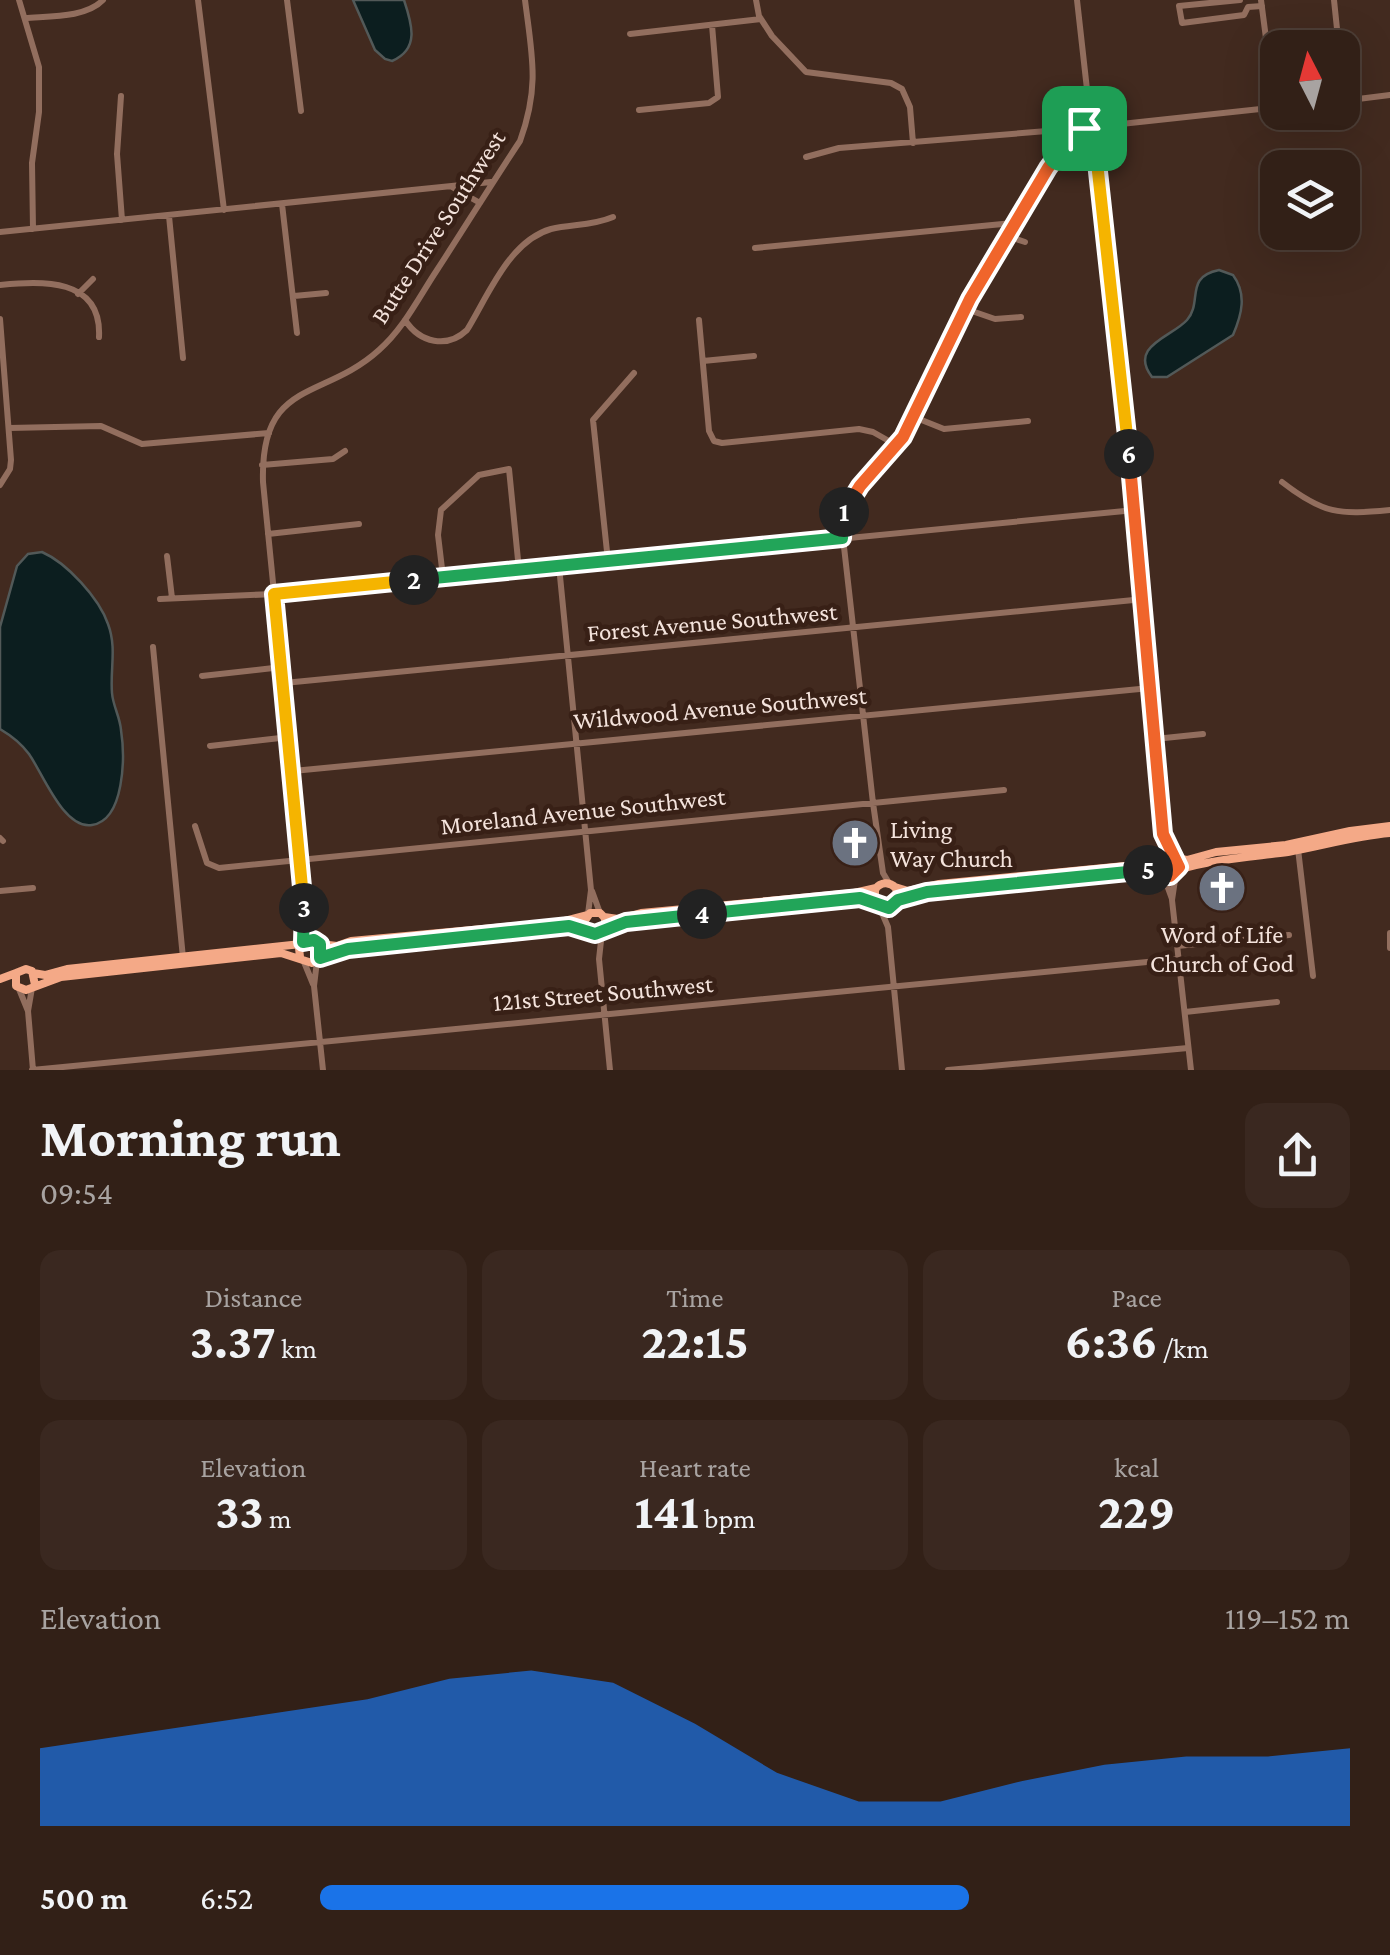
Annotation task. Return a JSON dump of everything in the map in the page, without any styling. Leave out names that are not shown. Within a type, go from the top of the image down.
[{"type":"main road","points":[[0,981],[18,988],[61,977],[282,953],[319,959],[348,949],[569,926],[595,934],[631,921],[852,898],[889,908],[927,892],[1144,870],[1177,871],[1210,860],[1298,850],[1390,830]]},
{"type":"main road","points":[[0,981],[26,969],[45,974],[302,943],[337,946],[560,922],[588,915],[618,919],[641,912],[854,893],[892,885],[908,891],[939,884],[1144,864],[1168,858],[1187,860],[1350,831],[1390,830]]},
{"type":"main road","points":[[1168,858],[1177,871]]},
{"type":"main road","points":[[1162,873],[1168,858]]},
{"type":"main road","points":[[892,885],[897,902]]},
{"type":"main road","points":[[877,887],[877,904]]},
{"type":"main road","points":[[586,930],[588,915]]},
{"type":"main road","points":[[602,915],[603,931]]},
{"type":"main road","points":[[317,942],[319,959]]},
{"type":"main road","points":[[302,943],[302,959]]},
{"type":"main road","points":[[16,973],[18,988]]},
{"type":"main road","points":[[33,986],[34,973]]},
{"type":"street","points":[[19,0],[39,67],[39,112],[32,164],[33,228]]},
{"type":"street","points":[[198,0],[224,210]]},
{"type":"street","points":[[288,0],[301,111]]},
{"type":"street","name":"Butte Drive Southwest","points":[[305,904],[262,465],[269,433],[292,400],[368,359],[405,320],[520,140],[533,99],[525,0]]},
{"type":"street","points":[[756,0],[761,19],[793,61],[809,73],[891,84],[902,89],[910,107],[913,143]]},
{"type":"street","points":[[1077,0],[1144,599],[1168,858]]},
{"type":"street","points":[[1248,8],[1241,0],[1179,6],[1182,23],[1244,15],[1248,8],[1262,3],[1266,30]]},
{"type":"street","points":[[1334,0],[1337,30]]},
{"type":"street","points":[[25,18],[100,3]]},
{"type":"street","points":[[630,34],[761,19]]},
{"type":"street","points":[[639,110],[717,99],[720,90],[712,25]]},
{"type":"street","points":[[1360,98],[1390,95]]},
{"type":"street","points":[[121,96],[117,154],[122,220]]},
{"type":"street","points":[[806,157],[839,148],[1260,109]]},
{"type":"street","points":[[892,885],[883,873],[873,803],[842,538],[844,513],[854,494],[896,445],[914,417],[966,309],[1014,223],[1061,148],[1084,128]]},
{"type":"street","points":[[0,232],[492,182]]},
{"type":"street","points":[[451,187],[480,203]]},
{"type":"street","points":[[282,204],[298,333]]},
{"type":"street","points":[[169,216],[183,358]]},
{"type":"street","points":[[405,320],[411,330],[426,340],[447,342],[458,338],[467,330],[516,251],[527,241],[551,230],[613,217]]},
{"type":"street","points":[[756,248],[1014,223]]},
{"type":"street","points":[[1008,237],[1025,242]]},
{"type":"street","points":[[78,294],[93,279]]},
{"type":"street","points":[[0,285],[44,281],[64,286],[94,311],[99,337]]},
{"type":"street","points":[[294,296],[326,293]]},
{"type":"street","points":[[966,309],[988,318],[1021,317]]},
{"type":"street","points":[[0,319],[10,428],[10,469],[0,485]]},
{"type":"street","points":[[699,320],[709,430],[714,441],[858,430],[873,432],[896,445]]},
{"type":"street","points":[[702,361],[754,356]]},
{"type":"street","points":[[608,561],[594,420],[634,373]]},
{"type":"street","points":[[914,417],[944,429],[1028,422]]},
{"type":"street","points":[[10,428],[101,426],[142,444],[269,433]]},
{"type":"street","points":[[262,465],[334,459],[345,452]]},
{"type":"street","points":[[443,577],[438,535],[441,510],[479,475],[509,469],[520,570]]},
{"type":"street","points":[[1282,482],[1310,504],[1336,512],[1390,510]]},
{"type":"street","points":[[160,600],[274,594],[1134,510]]},
{"type":"street","points":[[268,534],[359,524]]},
{"type":"street","points":[[167,556],[172,598]]},
{"type":"street","points":[[559,566],[591,890],[588,915]]},
{"type":"street","name":"Forest Avenue Southwest","points":[[284,683],[1144,599]]},
{"type":"street","points":[[154,647],[183,958]]},
{"type":"street","points":[[202,676],[282,667]]},
{"type":"street","name":"Wildwood Avenue Southwest","points":[[293,771],[1150,688]]},
{"type":"street","points":[[1155,738],[1203,734]]},
{"type":"street","points":[[210,746],[289,738]]},
{"type":"street","name":"Moreland Avenue Southwest","points":[[195,826],[212,866],[1004,790]]},
{"type":"street","points":[[1298,850],[1313,976]]},
{"type":"street","points":[[1172,900],[1177,871]]},
{"type":"street","points":[[877,887],[883,873]]},
{"type":"street","points":[[1162,873],[1172,900],[1191,1070]]},
{"type":"street","points":[[0,891],[32,888]]},
{"type":"street","points":[[591,890],[602,915]]},
{"type":"street","points":[[888,927],[897,902]]},
{"type":"street","points":[[305,904],[317,942]]},
{"type":"street","points":[[302,943],[305,904]]},
{"type":"street","points":[[877,904],[888,927],[902,1070]]},
{"type":"street","points":[[586,930],[599,959]]},
{"type":"street","points":[[603,931],[599,959],[610,1070]]},
{"type":"street","points":[[1390,932],[1390,948]]},
{"type":"street","points":[[1177,946],[1289,936]]},
{"type":"street","points":[[302,959],[314,986]]},
{"type":"street","points":[[319,959],[314,986],[323,1070]]},
{"type":"street","name":"121st Street Southwest","points":[[33,1070],[1178,959]]},
{"type":"street","points":[[33,986],[28,1011],[33,1070]]},
{"type":"street","points":[[18,988],[28,1011]]},
{"type":"street","points":[[1184,1012],[1277,1002]]},
{"type":"street","points":[[948,1070],[1188,1048]]},
{"type":"shaded area","points":[[353,0],[404,0],[412,35],[401,56],[392,61],[375,50]]},
{"type":"shaded area","points":[[1219,270],[1233,275],[1242,297],[1233,335],[1167,377],[1152,377],[1145,357],[1149,350],[1187,320],[1201,278]]},
{"type":"shaded area","points":[[42,552],[81,582],[104,614],[111,633],[112,693],[120,725],[122,770],[111,812],[92,825],[72,819],[63,810],[26,750],[0,729],[0,627],[17,566],[28,554]]},
{"type":"place","name":"Living Way Church","points":[[855,843]]},
{"type":"place","name":"Word of Life Church of God","points":[[1222,888]]},
{"type":"route","points":[[1093,126],[1144,599],[1163,834],[1172,856],[1178,860],[1176,873],[1166,876],[1144,870],[927,892],[898,900],[889,908],[860,898],[631,921],[595,934],[569,926],[348,949],[320,958],[320,944],[314,940],[303,942],[305,904],[274,594],[842,538],[848,502],[903,437],[970,299],[1061,148],[1084,128],[1093,126]]}]
